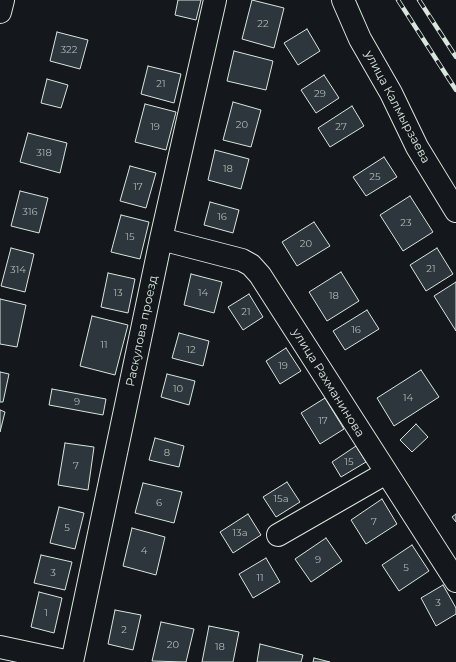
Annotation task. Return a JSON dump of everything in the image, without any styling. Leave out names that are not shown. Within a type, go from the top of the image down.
[{"type":"street","points":[[0,12],[3,0]]},
{"type":"street","name":"Раскулова проезд","points":[[71,662],[161,239],[215,0]]},
{"type":"street","name":"улица Калмырзаева","points":[[343,0],[360,39],[391,92],[417,147],[456,211]]},
{"type":"street","name":"улица Рахманинова","points":[[161,239],[242,260],[251,265],[260,275],[456,581]]},
{"type":"street","points":[[278,535],[386,473]]},
{"type":"street","points":[[0,647],[71,662]]},
{"type":"building","points":[[178,0],[201,0],[196,20],[175,15]]},
{"type":"building","points":[[252,0],[284,8],[274,48],[242,39]]},
{"type":"building","points":[[307,29],[320,51],[298,65],[284,43]]},
{"type":"building","points":[[57,32],[88,40],[80,69],[50,61]]},
{"type":"building","points":[[234,51],[273,61],[266,90],[227,81]]},
{"type":"building","points":[[148,66],[181,74],[174,103],[141,94]]},
{"type":"building","points":[[324,75],[339,98],[316,113],[301,90]]},
{"type":"building","points":[[47,79],[68,85],[61,108],[41,103]]},
{"type":"building","points":[[233,102],[261,110],[251,147],[223,140]]},
{"type":"building","points":[[145,104],[176,112],[166,150],[135,142]]},
{"type":"building","points":[[352,106],[364,126],[330,147],[318,128]]},
{"type":"building","points":[[28,133],[67,143],[60,173],[20,162]]},
{"type":"building","points":[[215,150],[249,159],[241,189],[208,180]]},
{"type":"building","points":[[384,157],[397,177],[366,196],[353,177]]},
{"type":"building","points":[[130,166],[156,173],[146,208],[120,201]]},
{"type":"building","points":[[20,191],[48,198],[39,233],[11,226]]},
{"type":"building","points":[[410,196],[433,232],[403,251],[380,215]]},
{"type":"building","points":[[210,202],[239,210],[233,233],[204,225]]},
{"type":"building","points":[[121,215],[149,222],[140,259],[111,252]]},
{"type":"building","points":[[314,222],[330,246],[297,266],[282,242]]},
{"type":"building","points":[[11,248],[34,254],[25,292],[1,286]]},
{"type":"building","points":[[437,248],[453,274],[426,291],[410,265]]},
{"type":"building","points":[[341,272],[359,301],[327,321],[309,292]]},
{"type":"building","points":[[108,273],[135,279],[128,313],[101,307]]},
{"type":"building","points":[[191,274],[222,282],[214,313],[184,305]]},
{"type":"building","points":[[456,282],[456,331],[434,296]]},
{"type":"building","points":[[249,294],[263,317],[243,330],[228,307]]},
{"type":"building","points":[[0,299],[26,305],[17,347],[0,344]]},
{"type":"building","points":[[367,310],[379,329],[345,350],[333,331]]},
{"type":"building","points":[[92,316],[128,325],[115,375],[80,366]]},
{"type":"building","points":[[179,333],[209,341],[203,366],[172,358]]},
{"type":"building","points":[[286,348],[301,371],[280,384],[266,361]]},
{"type":"building","points":[[421,370],[439,397],[394,426],[377,398]]},
{"type":"building","points":[[0,372],[9,374],[3,402],[0,402]]},
{"type":"building","points":[[167,374],[195,381],[189,405],[161,397]]},
{"type":"building","points":[[52,389],[106,399],[103,415],[49,405]]},
{"type":"building","points":[[325,398],[344,429],[320,444],[301,413]]},
{"type":"building","points":[[0,410],[5,412],[0,432]]},
{"type":"building","points":[[416,424],[428,437],[412,452],[400,440]]},
{"type":"building","points":[[155,438],[184,446],[179,467],[149,460]]},
{"type":"building","points":[[65,443],[94,447],[88,490],[58,485]]},
{"type":"building","points":[[356,446],[366,462],[341,477],[332,462]]},
{"type":"building","points":[[287,482],[300,502],[276,517],[263,497]]},
{"type":"building","points":[[143,483],[182,492],[174,523],[135,513]]},
{"type":"building","points":[[382,499],[397,524],[366,544],[351,520]]},
{"type":"building","points":[[59,507],[84,513],[75,549],[50,543]]},
{"type":"building","points":[[248,514],[261,535],[233,553],[220,532]]},
{"type":"building","points":[[456,514],[456,522],[452,517]]},
{"type":"building","points":[[132,528],[165,537],[156,575],[123,566]]},
{"type":"building","points":[[326,538],[342,561],[311,582],[295,559]]},
{"type":"building","points":[[412,545],[429,571],[399,591],[382,565]]},
{"type":"building","points":[[41,555],[72,562],[65,590],[34,583]]},
{"type":"building","points":[[266,558],[280,582],[253,598],[239,574]]},
{"type":"building","points":[[443,585],[456,608],[456,614],[436,626],[421,598]]},
{"type":"building","points":[[39,592],[62,598],[54,633],[31,627]]},
{"type":"building","points":[[115,610],[141,615],[133,650],[108,644]]},
{"type":"building","points":[[161,622],[194,629],[186,662],[152,661]]},
{"type":"building","points":[[209,626],[239,632],[233,662],[202,662]]},
{"type":"building","points":[[260,644],[303,655],[301,662],[257,662]]},
{"type":"building","points":[[314,658],[330,662],[313,662]]},
{"type":"railway","points":[[398,0],[456,90]]},
{"type":"railway","points":[[419,0],[456,57]]}]
